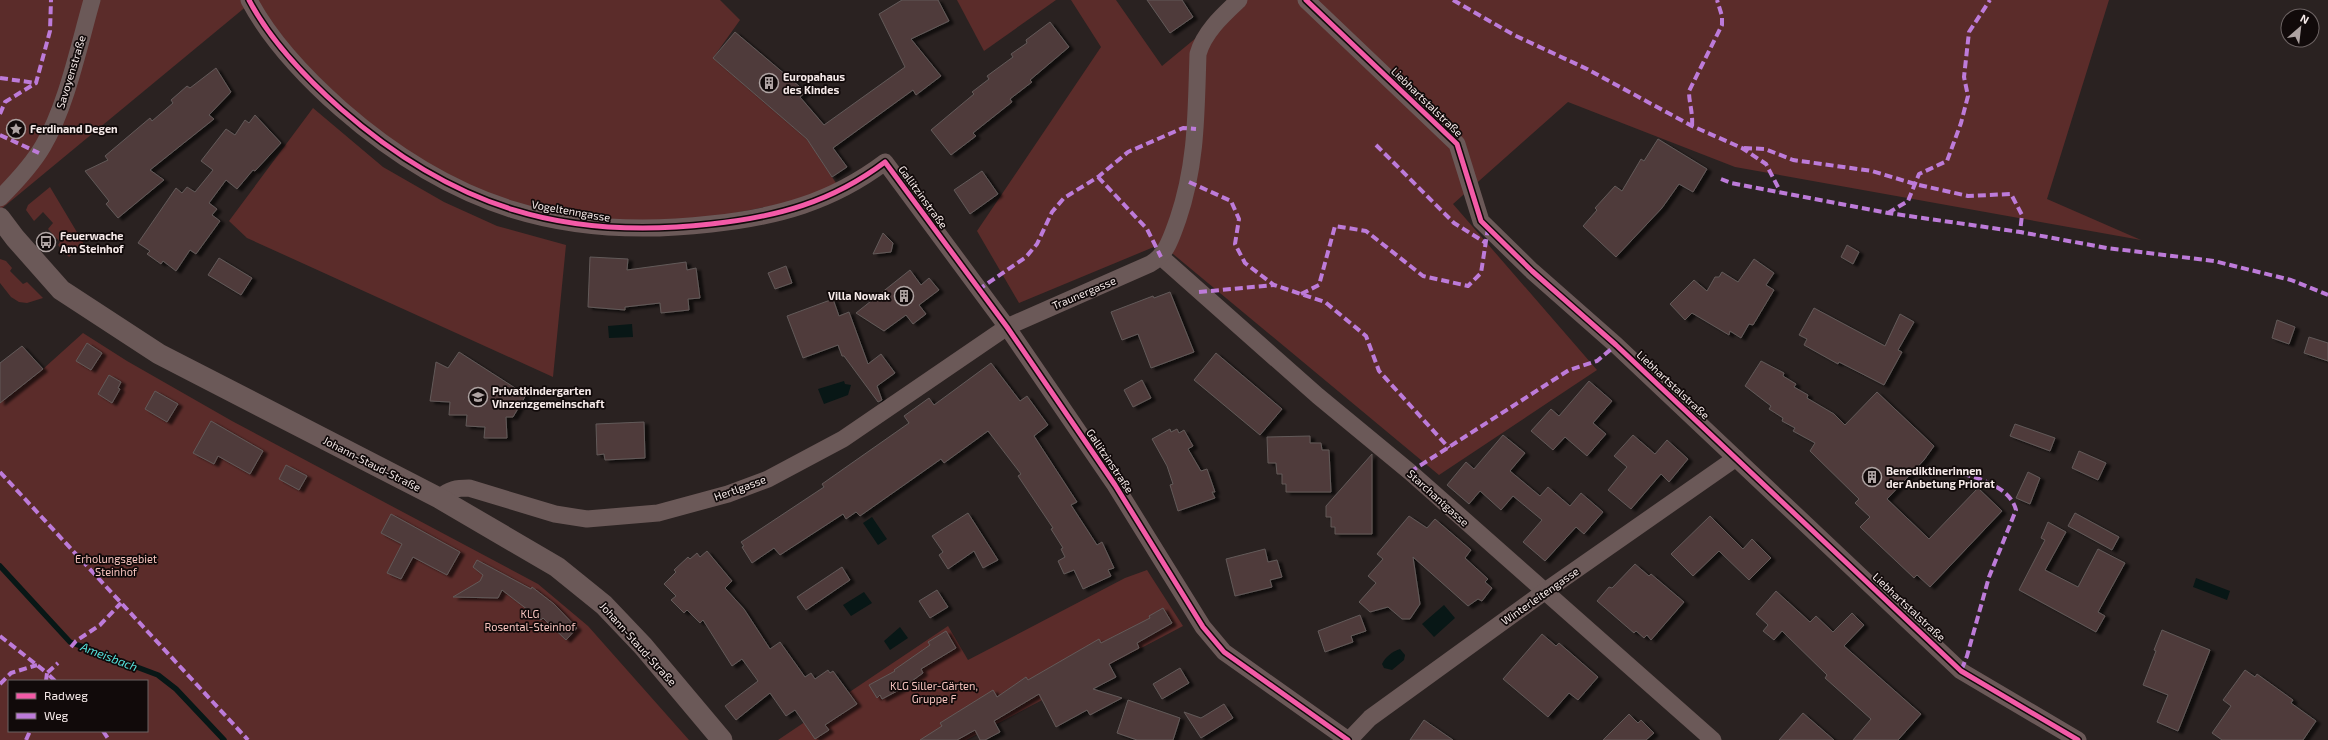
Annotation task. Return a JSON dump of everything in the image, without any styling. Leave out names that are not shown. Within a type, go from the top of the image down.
[{"type":"street","name":"Savoyenstraße","points":[[0,198],[30,166],[44,144],[56,118],[70,76],[92,0]]},
{"type":"street","name":"Vogeltenngasse","points":[[249,0],[285,54],[326,96],[366,131],[407,161],[452,186],[502,207],[534,216],[571,224],[622,230],[682,228],[743,221],[798,208],[832,195],[851,186],[885,162]]},
{"type":"street","points":[[1161,258],[1170,241],[1192,168],[1198,54],[1200,45],[1212,27],[1239,0]]},
{"type":"street","name":"Liebhartstalstraße","points":[[1306,0],[1457,144],[1481,221],[1532,271],[1616,345],[1961,671],[2078,740]]},
{"type":"street","name":"Gallitzinstraße","points":[[885,162],[1007,327],[1115,485],[1203,627],[1224,652],[1348,740]]},
{"type":"street","name":"Johann-Staud-Straße","points":[[1,223],[61,290],[121,330],[166,357],[439,498],[557,567],[604,604],[653,657],[722,740]]},
{"type":"street","name":"Traunergasse","points":[[1007,327],[1161,258]]},
{"type":"street","name":"Starchantgasse","points":[[1161,258],[1318,396],[1410,472],[1713,740]]},
{"type":"street","name":"Hertlgasse","points":[[439,498],[447,491],[458,488],[469,488],[555,514],[587,519],[658,513],[728,494],[768,479],[843,439],[1007,327]]},
{"type":"street","name":"Winterleitengasse","points":[[1348,740],[1370,718],[1544,592],[1736,458]]},
{"type":"green space","points":[[0,0],[254,0],[0,210]]},
{"type":"green space","points":[[256,0],[720,0],[740,20],[713,58],[807,139],[838,186],[786,203],[714,217],[630,223],[536,210],[454,181],[369,126],[290,49]]},
{"type":"green space","points":[[957,0],[1056,0],[984,51]]},
{"type":"green space","points":[[1071,0],[1116,0],[1162,66],[1242,0],[2109,0],[2047,199],[2141,240],[1735,167],[1568,102],[1453,204],[1597,370],[1439,475],[1161,244],[1019,303],[977,231],[1101,47]]},
{"type":"green space","points":[[313,108],[383,167],[444,202],[497,226],[566,245],[553,377],[247,238],[229,221]]},
{"type":"green space","points":[[50,187],[84,244],[69,257],[58,245],[60,242],[48,229],[53,223],[43,212],[34,221],[26,210],[28,205]]},
{"type":"green space","points":[[0,259],[6,261],[12,268],[10,271],[23,284],[27,282],[43,298],[27,303],[19,302],[11,297],[0,283]]},
{"type":"green space","name":"Erholungsgebiet Steinhof","points":[[83,333],[127,361],[232,421],[538,584],[588,626],[689,740],[0,740],[0,402],[43,369]]},
{"type":"green space","name":"KLG Siller-Gärten, Gruppe F","points":[[1147,570],[1183,626],[966,740],[778,740],[948,626],[968,660],[1125,578]]},
{"type":"shaded area","points":[[632,324],[633,337],[609,338],[608,326]]},
{"type":"shaded area","points":[[844,381],[845,384],[851,385],[848,395],[824,404],[818,389]]},
{"type":"shaded area","points":[[872,517],[887,539],[878,545],[863,523]]},
{"type":"shaded area","points":[[2196,578],[2230,591],[2227,600],[2193,587]]},
{"type":"shaded area","points":[[864,592],[872,603],[851,616],[843,605]]},
{"type":"shaded area","points":[[1444,605],[1455,618],[1434,637],[1422,624]]},
{"type":"shaded area","points":[[900,627],[908,638],[890,650],[884,641]]},
{"type":"shaded area","points":[[1400,649],[1405,655],[1404,660],[1392,670],[1384,668],[1382,664],[1385,659]]},
{"type":"building","name":"Europahaus des Kindes","points":[[902,0],[938,0],[949,21],[911,39],[941,76],[916,95],[913,90],[833,148],[847,167],[832,177],[807,139],[713,58],[735,32],[806,92],[800,97],[824,125],[905,67],[879,14]]},
{"type":"building","points":[[1147,0],[1182,0],[1193,17],[1170,33]]},
{"type":"building","points":[[1050,22],[1069,47],[1030,80],[1032,82],[1010,99],[1012,102],[973,133],[976,136],[951,155],[931,130],[974,94],[972,92],[989,79],[987,76],[1013,57],[1011,54],[1027,43],[1026,40]]},
{"type":"building","points":[[216,68],[231,92],[209,115],[214,119],[150,170],[164,180],[118,218],[106,204],[109,201],[85,171],[108,160],[105,156],[150,118],[152,121],[173,103],[171,100],[187,86],[190,88]]},
{"type":"building","points":[[255,115],[281,143],[255,171],[253,170],[237,189],[226,180],[209,203],[217,209],[212,215],[220,221],[196,254],[190,250],[176,271],[163,261],[161,264],[147,254],[150,251],[138,243],[176,188],[182,193],[187,187],[195,192],[213,170],[201,161],[226,129],[235,135],[245,120],[249,123]]},
{"type":"building","points":[[1658,139],[1707,169],[1693,192],[1679,184],[1662,208],[1616,257],[1583,226],[1597,210],[1595,208],[1615,186],[1622,191],[1641,159],[1644,161]]},
{"type":"building","points":[[982,171],[998,194],[970,214],[954,190]]},
{"type":"building","points":[[883,233],[893,243],[891,252],[873,254]]},
{"type":"building","points":[[1847,245],[1859,252],[1853,264],[1841,257]]},
{"type":"building","points":[[590,257],[628,259],[627,270],[686,262],[687,270],[696,268],[700,298],[688,299],[689,310],[661,313],[660,303],[625,307],[625,310],[588,307]]},
{"type":"building","points":[[219,258],[252,278],[241,295],[208,275]]},
{"type":"building","points":[[1754,259],[1774,273],[1766,285],[1774,290],[1753,325],[1749,324],[1741,338],[1730,331],[1729,335],[1692,313],[1685,320],[1670,304],[1694,280],[1707,291],[1715,277],[1719,277],[1722,272],[1738,282]]},
{"type":"building","points":[[786,266],[792,283],[775,289],[768,273]]},
{"type":"building","name":"Villa Nowak","points":[[910,270],[921,285],[929,278],[939,290],[919,305],[926,314],[913,324],[906,315],[884,331],[856,313]]},
{"type":"building","points":[[1170,292],[1194,352],[1151,368],[1138,334],[1122,340],[1111,312],[1153,296],[1154,298]]},
{"type":"building","points":[[833,299],[839,316],[849,312],[868,364],[881,354],[895,373],[877,386],[882,400],[878,402],[844,356],[842,356],[838,345],[803,358],[787,316]]},
{"type":"building","points":[[1814,308],[1885,346],[1900,314],[1914,322],[1898,350],[1902,352],[1884,385],[1839,362],[1838,364],[1804,345],[1807,339],[1799,335]]},
{"type":"building","points":[[2277,320],[2295,327],[2289,344],[2272,338]]},
{"type":"building","points":[[2309,337],[2328,343],[2328,361],[2304,353]]},
{"type":"building","points":[[87,343],[102,353],[91,370],[76,361]]},
{"type":"building","points":[[22,346],[43,369],[0,403],[0,363]]},
{"type":"building","points":[[459,352],[526,395],[513,417],[506,417],[507,438],[484,438],[485,427],[466,426],[467,415],[449,415],[450,402],[430,401],[436,362],[448,368]]},
{"type":"building","points":[[1216,353],[1282,409],[1260,435],[1194,380]]},
{"type":"building","name":"Benediktinerinnen der Anbetung Priorat","points":[[1761,361],[1784,373],[1783,376],[1796,384],[1794,387],[1808,395],[1807,398],[1834,414],[1845,425],[1877,392],[1934,446],[1924,460],[1887,499],[1929,539],[1978,488],[2002,511],[1930,587],[1917,575],[1914,578],[1860,527],[1870,517],[1855,503],[1859,499],[1810,451],[1815,443],[1793,431],[1795,428],[1782,421],[1783,418],[1769,409],[1771,406],[1745,386]]},
{"type":"building","points":[[991,363],[1020,401],[1027,396],[1048,425],[1034,436],[1077,502],[1071,505],[1097,545],[1102,542],[1114,568],[1108,570],[1111,576],[1083,589],[1074,570],[1064,574],[1058,561],[1065,557],[1061,549],[1063,548],[1051,529],[1053,528],[1018,476],[1021,474],[988,431],[944,463],[941,459],[860,516],[856,512],[846,519],[843,514],[780,555],[774,548],[752,563],[742,547],[744,546],[741,542],[824,487],[822,484],[909,423],[904,416],[929,398],[934,405]]},
{"type":"building","points":[[109,375],[121,382],[118,388],[120,389],[112,403],[98,394]]},
{"type":"building","points":[[1142,380],[1151,398],[1133,407],[1124,390]]},
{"type":"building","points":[[1589,381],[1612,401],[1593,423],[1606,434],[1587,456],[1565,437],[1553,450],[1531,431],[1551,409],[1559,416]]},
{"type":"building","points":[[155,391],[178,404],[167,422],[145,409]]},
{"type":"building","points":[[211,421],[263,451],[250,474],[218,456],[214,464],[193,453]]},
{"type":"building","points":[[644,422],[645,458],[605,460],[604,454],[597,455],[596,424]]},
{"type":"building","points":[[2015,424],[2055,438],[2050,451],[2010,436]]},
{"type":"building","points":[[1170,429],[1171,432],[1177,429],[1179,433],[1184,430],[1193,446],[1188,449],[1201,471],[1207,469],[1215,492],[1212,492],[1215,498],[1178,511],[1170,485],[1173,484],[1167,466],[1152,439]]},
{"type":"building","points":[[1503,435],[1525,453],[1510,471],[1540,496],[1548,487],[1570,506],[1581,493],[1603,512],[1584,534],[1576,527],[1545,561],[1523,542],[1542,520],[1513,496],[1501,510],[1480,491],[1469,504],[1447,485],[1466,462],[1474,469]]},
{"type":"building","points":[[1633,435],[1655,454],[1667,440],[1688,459],[1669,482],[1661,474],[1631,509],[1608,490],[1627,467],[1614,456]]},
{"type":"building","points":[[1310,436],[1310,443],[1321,443],[1322,450],[1329,450],[1331,492],[1286,492],[1286,484],[1282,484],[1282,474],[1277,474],[1276,463],[1268,463],[1267,437]]},
{"type":"building","points":[[2079,451],[2106,463],[2098,480],[2072,468]]},
{"type":"building","points":[[1372,454],[1372,534],[1335,534],[1335,527],[1331,527],[1331,517],[1326,517],[1326,506]]},
{"type":"building","points":[[286,465],[307,476],[299,490],[279,479]]},
{"type":"building","points":[[2028,472],[2040,478],[2030,504],[2016,498]]},
{"type":"building","points":[[968,513],[998,560],[983,568],[974,551],[948,569],[939,555],[943,552],[932,536]]},
{"type":"building","points":[[2075,513],[2119,537],[2112,550],[2068,526]]},
{"type":"building","points":[[391,514],[460,552],[447,575],[413,557],[401,579],[387,573],[402,544],[381,533]]},
{"type":"building","points":[[1409,516],[1427,528],[1435,519],[1471,550],[1465,558],[1488,579],[1485,582],[1492,588],[1482,601],[1478,599],[1468,606],[1413,557],[1420,604],[1410,619],[1402,619],[1388,607],[1370,612],[1359,602],[1376,583],[1368,576],[1383,559],[1377,554]]},
{"type":"building","points":[[1710,516],[1743,549],[1752,539],[1771,558],[1749,580],[1719,551],[1693,576],[1671,554]]},
{"type":"building","points":[[2048,522],[2066,532],[2045,570],[2078,587],[2098,549],[2125,563],[2098,612],[2105,616],[2096,632],[2019,590],[2045,540],[2041,538]]},
{"type":"building","points":[[1265,549],[1268,562],[1277,560],[1282,577],[1270,580],[1272,587],[1235,596],[1226,559]]},
{"type":"building","points":[[707,551],[732,581],[725,588],[744,609],[770,649],[780,642],[805,677],[811,673],[815,679],[828,670],[830,673],[833,671],[857,704],[825,725],[829,730],[815,739],[795,710],[786,716],[770,693],[736,720],[725,706],[758,681],[742,659],[732,666],[703,620],[700,623],[687,610],[684,613],[671,600],[676,596],[664,584],[676,572],[674,570],[688,557],[690,559],[697,553],[700,557]]},
{"type":"building","points":[[477,560],[531,589],[532,587],[554,604],[577,628],[566,640],[543,618],[541,620],[502,590],[498,598],[453,597],[480,581],[483,575],[473,567]]},
{"type":"building","points":[[1635,564],[1649,576],[1651,574],[1684,602],[1651,640],[1647,635],[1644,638],[1636,631],[1634,633],[1597,601],[1609,587],[1612,588]]},
{"type":"building","points":[[842,567],[850,580],[806,610],[797,597]]},
{"type":"building","points":[[937,590],[948,607],[930,618],[919,601]]},
{"type":"building","points":[[1776,591],[1810,622],[1816,616],[1833,632],[1852,613],[1864,625],[1844,646],[1921,714],[1898,740],[1853,740],[1871,719],[1825,678],[1827,675],[1782,631],[1774,640],[1763,631],[1768,625],[1756,614]]},
{"type":"building","points":[[1163,608],[1172,623],[1137,643],[1139,648],[1109,664],[1116,677],[1093,689],[1122,698],[1090,715],[1087,710],[1056,727],[1039,694],[994,721],[1000,732],[985,740],[980,740],[975,730],[957,740],[920,740],[942,726],[940,723],[993,690],[997,697],[1026,677],[1028,680],[1099,639],[1101,643],[1150,618],[1149,616]]},
{"type":"building","points":[[1360,615],[1366,631],[1351,636],[1353,642],[1325,652],[1318,631]]},
{"type":"building","points":[[2162,630],[2210,650],[2178,731],[2157,722],[2168,695],[2143,685]]},
{"type":"building","points":[[946,631],[956,648],[921,669],[923,673],[901,689],[882,699],[880,695],[877,698],[869,685],[895,671],[894,670],[930,645],[928,642]]},
{"type":"building","points":[[1542,634],[1556,646],[1559,643],[1598,677],[1578,700],[1569,693],[1548,717],[1503,679]]},
{"type":"building","points":[[1180,668],[1189,683],[1162,699],[1153,684]]},
{"type":"building","points":[[2245,670],[2255,677],[2257,674],[2293,700],[2291,703],[2316,721],[2303,740],[2222,740],[2212,733],[2231,706],[2223,700]]},
{"type":"building","points":[[1128,700],[1180,718],[1173,740],[1137,740],[1117,733]]},
{"type":"building","points":[[1224,704],[1233,718],[1201,738],[1184,712],[1201,718]]},
{"type":"building","points":[[1803,713],[1834,740],[1779,740]]},
{"type":"building","points":[[1629,714],[1638,723],[1641,720],[1654,733],[1646,740],[1603,740]]},
{"type":"building","points":[[1424,720],[1453,740],[1410,740]]},
{"type":"waterway","name":"Ameisbach","points":[[0,566],[70,642],[158,675],[176,689],[224,740]]},
{"type":"marked path","points":[[0,114],[5,102],[36,83],[50,31],[51,0]]},
{"type":"marked path","points":[[1453,0],[1514,35],[1587,69],[1692,126],[1742,148],[1766,164],[1780,191]]},
{"type":"marked path","points":[[1692,126],[1689,91],[1722,25],[1722,16],[1717,0]]},
{"type":"marked path","points":[[1888,213],[1908,201],[1919,174],[1947,161],[1961,123],[1968,96],[1964,77],[1969,32],[1990,0]]},
{"type":"marked path","points":[[0,78],[36,83]]},
{"type":"marked path","points":[[978,290],[1026,257],[1037,244],[1052,212],[1064,198],[1098,177],[1128,152],[1183,128],[1196,129]]},
{"type":"marked path","points":[[0,135],[39,153]]},
{"type":"marked path","points":[[1376,145],[1454,223],[1486,243]]},
{"type":"marked path","points":[[1744,148],[1765,149],[1793,160],[1872,171],[1915,184],[1968,196],[2011,194],[2022,215],[2020,232]]},
{"type":"marked path","points":[[1098,177],[1147,229],[1161,257]]},
{"type":"marked path","points":[[1721,179],[1731,183],[1888,213],[2020,232],[2107,248],[2214,261],[2291,280],[2328,295]]},
{"type":"marked path","points":[[1189,182],[1231,201],[1239,219],[1235,244],[1245,263],[1274,285],[1325,302],[1366,336],[1379,371],[1449,448]]},
{"type":"marked path","points":[[1301,294],[1319,285],[1335,226],[1366,231],[1423,276],[1468,286],[1481,273],[1488,228]]},
{"type":"marked path","points":[[1199,292],[1274,285]]},
{"type":"marked path","points":[[1410,472],[1569,370],[1597,361],[1616,345]]},
{"type":"marked path","points":[[1951,471],[1979,479],[1998,488],[2012,501],[2016,510],[1989,577],[1967,656],[1961,671]]},
{"type":"marked path","points":[[0,472],[248,740]]},
{"type":"marked path","points":[[71,647],[76,641],[100,625],[121,603]]},
{"type":"marked path","points":[[0,636],[47,673],[46,680]]},
{"type":"marked path","points":[[54,680],[47,673],[58,663]]},
{"type":"marked path","points":[[0,684],[11,673],[37,665]]},
{"type":"marked path","points":[[26,740],[30,732]]},
{"type":"marked path","points":[[104,732],[109,740]]},
{"type":"cycle path","points":[[249,0],[279,45],[302,72],[341,109],[383,143],[425,171],[469,193],[513,210],[559,221],[607,227],[657,228],[735,221],[781,212],[824,197],[845,188],[885,162],[1007,327],[1115,485],[1203,627],[1224,652],[1348,740]]},
{"type":"cycle path","points":[[1306,0],[1457,144],[1481,221],[1532,271],[1616,345],[1961,671],[2078,740]]},
{"type":"place","name":"Europahaus des Kindes","points":[[769,83]]},
{"type":"place","name":"Ferdinand Degen","points":[[16,129]]},
{"type":"place","name":"Feuerwache Am Steinhof","points":[[46,242]]},
{"type":"place","name":"Villa Nowak","points":[[904,296]]},
{"type":"place","name":"Privatkindergarten Vinzenzgemeinschaft","points":[[478,397]]},
{"type":"place","name":"Benediktinerinnen der Anbetung Priorat","points":[[1872,477]]},
{"type":"park label","name":"KLG Rosental-Steinhof","points":[[530,620]]}]
